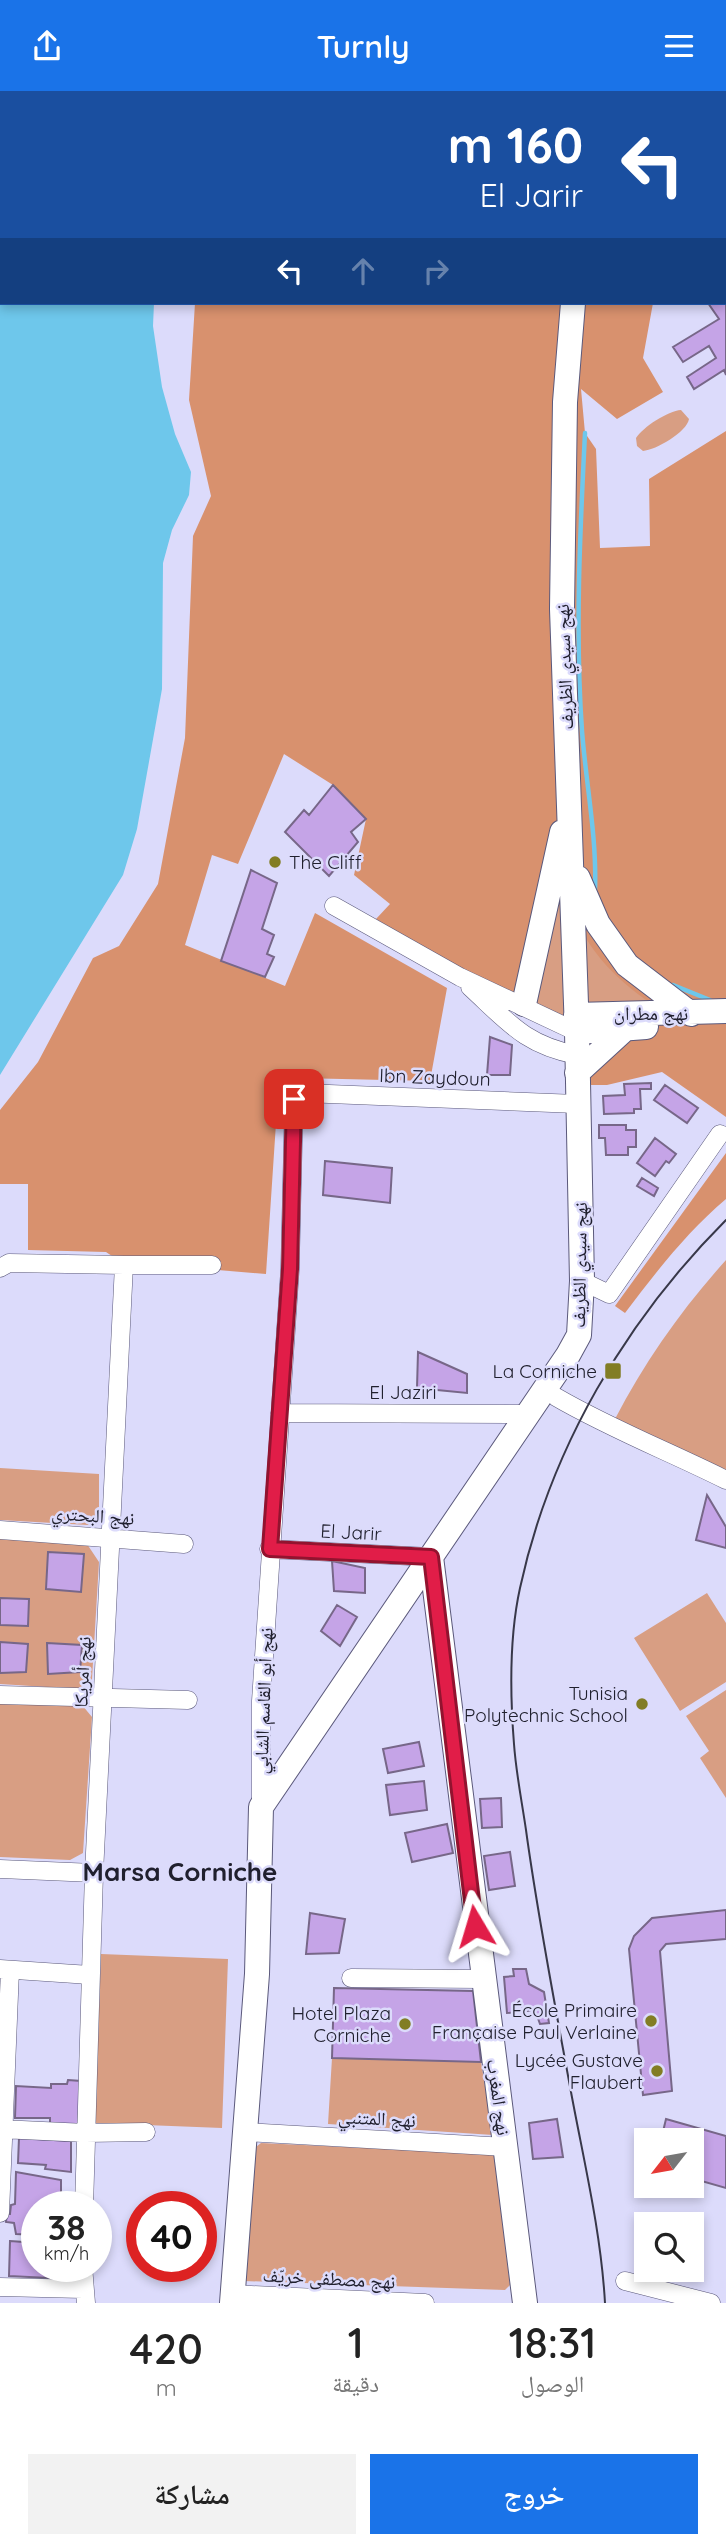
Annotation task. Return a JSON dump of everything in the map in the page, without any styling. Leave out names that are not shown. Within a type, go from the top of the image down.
[{"type":"street","name":"نهج سيدي الظريف","points":[[261,1807],[579,1335],[582,1281],[577,1044],[561,519],[565,402],[573,305]]},
{"type":"street","points":[[524,1004],[568,811]]},
{"type":"street","points":[[572,865],[611,945],[627,965],[691,1014]]},
{"type":"street","points":[[334,906],[460,977],[524,1004],[577,1044]]},
{"type":"street","points":[[460,977],[521,1035],[548,1049],[577,1044],[625,1029]]},
{"type":"street","name":"نهج مطران","points":[[577,1044],[691,1014],[726,1011]]},
{"type":"street","name":"نهج مطران","points":[[577,1044],[625,1029],[726,1021]]},
{"type":"street","name":"Ibn Zaydoun","points":[[294,1099],[304,1093],[577,1104]]},
{"type":"street","name":"نهج أبو القاسم الشابي","points":[[231,2299],[257,1974],[261,1701],[290,1269],[294,1099]]},
{"type":"street","points":[[582,1281],[609,1294],[720,1134]]},
{"type":"street","points":[[0,1268],[9,1263],[212,1265]]},
{"type":"street","name":"نهج أمريكا","points":[[84,2191],[94,1873],[124,1265]]},
{"type":"street","points":[[556,1397],[612,1428],[654,1444],[726,1480]]},
{"type":"street","name":"El Jaziri","points":[[280,1413],[526,1414]]},
{"type":"street","name":"نهج البحتري","points":[[0,1530],[184,1544]]},
{"type":"street","name":"El Jarir","points":[[270,1549],[431,1557]]},
{"type":"street","name":"نهج المغرب","points":[[431,1557],[482,1979],[525,2303]]},
{"type":"street","points":[[0,1695],[188,1700]]},
{"type":"street","points":[[0,1869],[94,1873]]},
{"type":"street","points":[[0,2213],[5,1969],[90,1975]]},
{"type":"street","points":[[351,1978],[482,1979]]},
{"type":"street","points":[[2,2129],[86,2133],[146,2132]]},
{"type":"street","name":"نهج المتنبي","points":[[246,2132],[506,2147]]},
{"type":"street","points":[[625,2281],[711,2303]]},
{"type":"street","points":[[0,2287],[84,2296]]},
{"type":"street","name":"نهج مصطفى خريّف","points":[[231,2299],[425,2303]]},
{"type":"shaded area","points":[[195,305],[653,305],[643,358],[663,392],[617,419],[581,389],[585,433],[596,449],[600,548],[650,546],[649,479],[726,431],[726,1117],[662,1072],[607,1085],[583,1085],[593,1053],[673,1017],[631,989],[606,965],[586,938],[575,917],[560,872],[534,1004],[461,972],[376,919],[390,904],[354,875],[366,819],[333,785],[284,754],[238,864],[212,855],[185,945],[285,986],[315,913],[447,988],[430,1081],[298,1078],[278,1093],[266,1274],[121,1262],[106,1252],[28,1250],[28,1184],[0,1184],[0,1110],[38,1062],[93,958],[119,946],[158,884],[185,738],[193,536],[211,496],[189,400]]},
{"type":"shaded area","points":[[681,410],[689,419],[677,435],[649,450],[643,451],[637,446],[636,438],[644,429],[663,416]]},
{"type":"shaded area","points":[[559,870],[674,1017],[593,1053],[566,1018],[534,1004]]},
{"type":"shaded area","points":[[726,1153],[726,1199],[685,1239],[625,1313],[615,1306]]},
{"type":"shaded area","points":[[726,1260],[726,1473],[615,1419],[665,1336]]},
{"type":"shaded area","points":[[0,1468],[99,1474],[99,1514],[88,1525],[0,1520]]},
{"type":"shaded area","points":[[0,1539],[87,1544],[99,1562],[92,1679],[78,1689],[0,1684]]},
{"type":"shaded area","points":[[707,1593],[726,1623],[726,1682],[680,1711],[634,1638]]},
{"type":"shaded area","points":[[726,1690],[726,1798],[700,1758],[709,1751],[686,1716]]},
{"type":"shaded area","points":[[0,1700],[82,1705],[92,1717],[83,1853],[70,1860],[0,1857]]},
{"type":"shaded area","points":[[101,1954],[228,1959],[222,2128],[95,2123]]},
{"type":"shaded area","points":[[332,2058],[481,2062],[493,2135],[328,2124]]},
{"type":"shaded area","points":[[261,2143],[494,2154],[510,2285],[505,2290],[244,2281],[251,2151]]},
{"type":"water","points":[[0,305],[154,305],[153,326],[162,387],[175,434],[191,472],[189,495],[172,530],[163,563],[162,689],[137,829],[123,875],[0,1075]]},
{"type":"building","points":[[709,305],[726,305],[726,375],[724,370],[694,389],[687,377],[716,358],[709,346],[683,362],[673,347],[719,319]]},
{"type":"building","points":[[333,785],[366,819],[351,832],[358,842],[329,876],[285,832],[304,810],[309,815]]},
{"type":"building","points":[[251,870],[277,883],[262,929],[274,935],[267,954],[274,957],[265,977],[221,961]]},
{"type":"building","points":[[490,1037],[512,1045],[510,1075],[487,1075]]},
{"type":"building","points":[[651,1083],[651,1089],[640,1089],[641,1109],[634,1109],[634,1113],[604,1114],[603,1096],[625,1095],[624,1084]]},
{"type":"building","points":[[665,1085],[698,1108],[687,1123],[654,1100]]},
{"type":"building","points":[[599,1125],[626,1125],[626,1130],[636,1130],[636,1147],[628,1147],[628,1155],[606,1155],[605,1138],[599,1138]]},
{"type":"building","points":[[655,1138],[676,1154],[669,1163],[666,1161],[655,1176],[637,1163]]},
{"type":"building","points":[[325,1161],[392,1168],[390,1203],[323,1195]]},
{"type":"building","points":[[642,1178],[658,1188],[654,1196],[637,1186]]},
{"type":"building","points":[[418,1352],[467,1374],[467,1393],[417,1388]]},
{"type":"building","points":[[707,1495],[726,1527],[726,1548],[696,1540]]},
{"type":"building","points":[[48,1552],[84,1554],[81,1592],[46,1589]]},
{"type":"building","points":[[332,1561],[365,1568],[365,1593],[334,1591]]},
{"type":"building","points":[[0,1598],[29,1599],[28,1626],[0,1625]]},
{"type":"building","points":[[337,1605],[357,1617],[340,1646],[321,1631]]},
{"type":"building","points":[[0,1642],[28,1644],[26,1672],[0,1673]]},
{"type":"building","points":[[47,1643],[82,1645],[80,1672],[48,1674]]},
{"type":"building","points":[[419,1742],[424,1766],[388,1773],[383,1749]]},
{"type":"building","points":[[424,1781],[427,1810],[390,1815],[386,1785]]},
{"type":"building","points":[[501,1798],[502,1827],[482,1828],[480,1799]]},
{"type":"building","points":[[447,1824],[453,1853],[412,1862],[405,1833]]},
{"type":"building","points":[[510,1852],[515,1886],[489,1890],[484,1856]]},
{"type":"building","name":"École Primaire Française Paul Verlaine","points":[[726,1910],[726,1939],[666,1944],[660,1951],[672,2091],[643,2095],[629,1949],[634,1936],[652,1918]]},
{"type":"building","points":[[310,1913],[345,1919],[339,1953],[306,1954]]},
{"type":"building","points":[[513,1969],[526,1969],[529,1984],[544,1992],[549,2023],[540,2024],[535,2010],[507,2013],[504,1977],[514,1976]]},
{"type":"building","name":"Hotel Plaza Corniche","points":[[334,1988],[473,1991],[481,2062],[332,2058]]},
{"type":"building","points":[[68,2080],[81,2081],[78,2124],[50,2124],[50,2118],[15,2118],[16,2086],[51,2088],[51,2084],[67,2084]]},
{"type":"building","points":[[557,2119],[563,2157],[533,2159],[529,2123]]},
{"type":"building","points":[[666,2119],[698,2128],[664,2128]]},
{"type":"building","points":[[704,2130],[726,2136],[726,2188],[704,2182]]},
{"type":"building","points":[[19,2138],[71,2141],[71,2172],[45,2169],[46,2165],[18,2163]]},
{"type":"building","points":[[16,2172],[61,2180],[61,2191],[21,2191],[21,2234],[16,2234],[14,2223],[6,2222],[11,2205],[15,2204]]},
{"type":"building","points":[[10,2241],[21,2242],[21,2277],[9,2276]]},
{"type":"waterway","points":[[585,433],[579,657],[595,890]]},
{"type":"waterway","points":[[673,985],[710,1000]]},
{"type":"tram line","points":[[605,2303],[596,2223],[541,1929],[516,1766],[511,1686],[516,1607],[533,1536],[551,1486],[597,1389],[656,1300],[726,1220]]},
{"type":"place","name":"The Cliff","points":[[275,862]]},
{"type":"place","name":"La Corniche","points":[[613,1371]]},
{"type":"place","name":"Tunisia Polytechnic School","points":[[642,1704]]},
{"type":"place","name":"École Primaire Française Paul Verlaine","points":[[651,2021]]},
{"type":"place","name":"Hotel Plaza Corniche","points":[[405,2024]]},
{"type":"place","name":"Lycée Gustave Flaubert","points":[[657,2071]]},
{"type":"district","name":"Marsa Corniche","points":[[180,1872]]},
{"type":"route","points":[[294,1099],[290,1269],[270,1549],[431,1557],[475,1926]]}]
